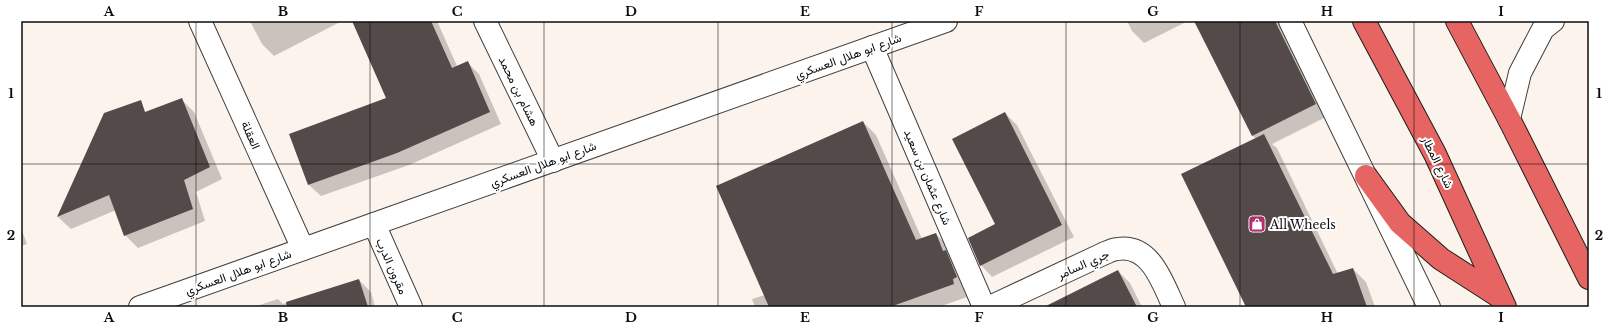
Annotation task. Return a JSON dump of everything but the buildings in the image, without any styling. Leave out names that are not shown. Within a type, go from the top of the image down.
[{"type":"highway","name":"شارع المطار","points":[[1364,21],[1435,154],[1502,302]]},
{"type":"highway","points":[[1457,21],[1509,119],[1589,278]]},
{"type":"highway","points":[[1366,176],[1400,223],[1442,260],[1502,302]]},
{"type":"street","name":"العقلة","points":[[200,21],[303,249]]},
{"type":"street","name":"هشام بن محمد","points":[[486,21],[553,160]]},
{"type":"street","name":"شارع ابو هلال العسكري","points":[[140,307],[946,21]]},
{"type":"street","points":[[1290,21],[1366,176],[1382,214],[1429,307]]},
{"type":"street","points":[[1509,119],[1520,73],[1543,29],[1553,21]]},
{"type":"street","name":"شارع عثمان بن سعيد","points":[[872,47],[984,307]]},
{"type":"street","name":"مقرون الدرب","points":[[374,224],[411,307]]},
{"type":"street","name":"جري السامر","points":[[990,307],[1103,254],[1118,249],[1133,250],[1144,256],[1155,267],[1174,307]]},
{"type":"place","name":"All Wheels","points":[[1257,224]]}]
